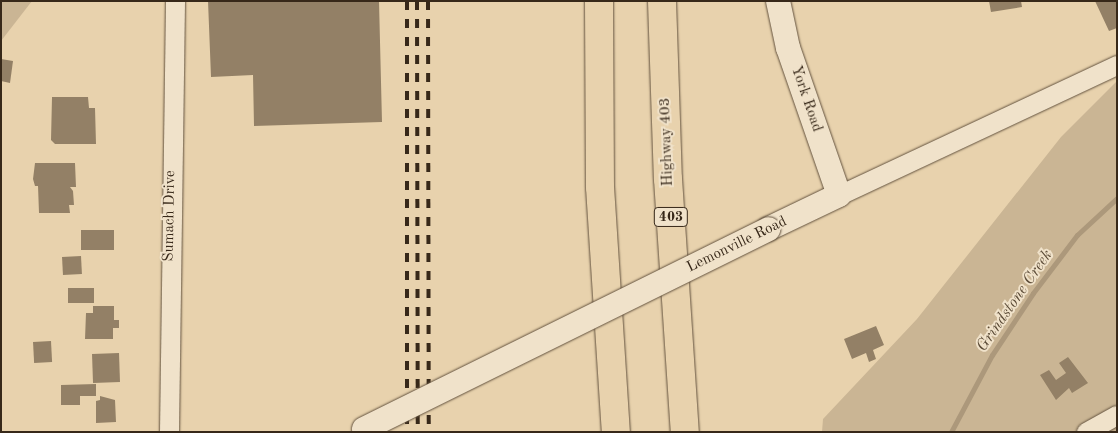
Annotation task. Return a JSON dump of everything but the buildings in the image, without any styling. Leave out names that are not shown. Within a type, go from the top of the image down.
[{"type":"highway","points":[[599,1],[600,187],[616,432]]},
{"type":"highway","name":"Highway 403","points":[[662,1],[668,179],[685,432]]},
{"type":"street","name":"Sumach Drive","points":[[169,432],[175,1]]},
{"type":"street","name":"York Road","points":[[778,1],[788,48],[839,195]]},
{"type":"street","name":"Lemonville Road","points":[[362,431],[768,229],[1117,64]]},
{"type":"street","points":[[1086,432],[1117,415]]},
{"type":"shaded area","points":[[1,1],[32,1],[1,41]]},
{"type":"shaded area","points":[[1117,81],[1117,432],[822,432],[823,419],[917,319],[1061,137]]},
{"type":"waterway","name":"Grindstone Creek","points":[[951,432],[992,355],[1033,293],[1077,235],[1117,198]]},
{"type":"railway","points":[[407,1],[407,432]]},
{"type":"railway","points":[[417,1],[418,432]]},
{"type":"railway","points":[[428,1],[429,432]]}]
